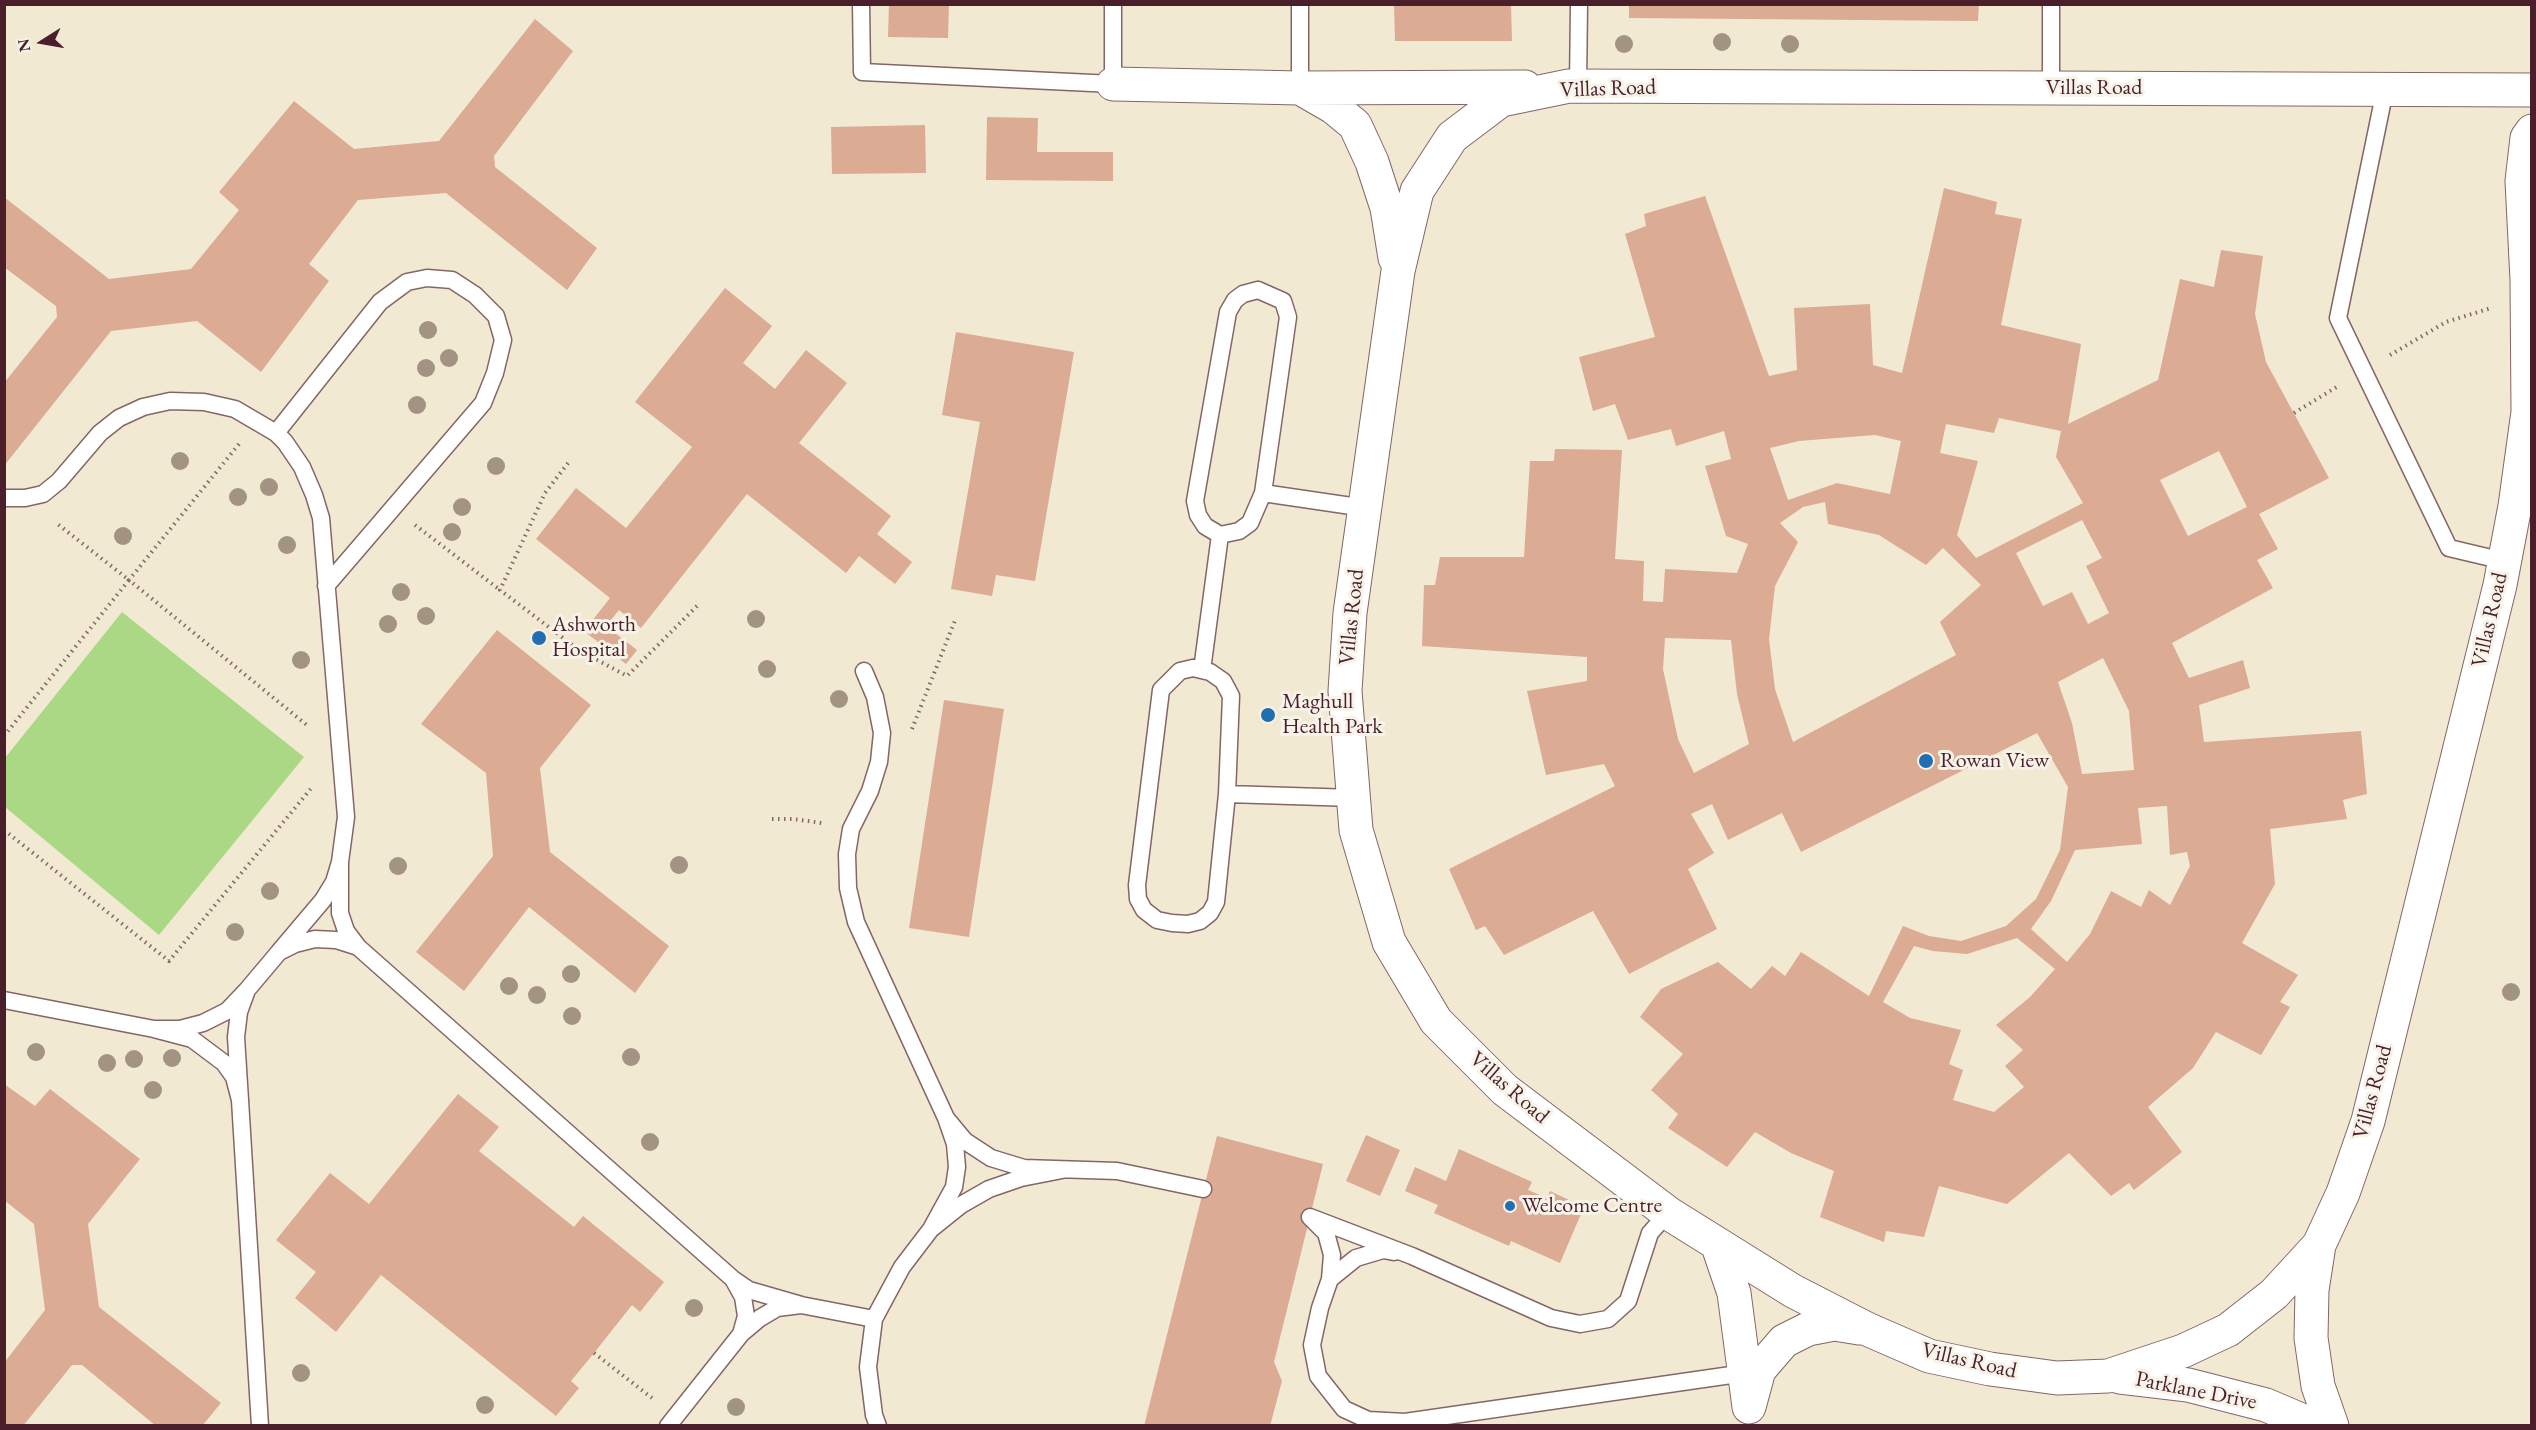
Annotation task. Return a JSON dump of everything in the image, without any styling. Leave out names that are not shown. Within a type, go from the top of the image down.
[{"type":"street","points":[[1113,84],[1300,88],[1574,86]]},
{"type":"street","name":"Villas Road","points":[[2490,90],[2515,109],[2529,135],[2522,181],[2530,372],[2528,412],[2515,506],[2504,561],[2368,1121],[2343,1193],[2319,1245],[2274,1294],[2228,1330],[2183,1351],[2108,1376],[2057,1378],[1990,1369],[1929,1356],[1867,1329],[1793,1291],[1668,1213],[1505,1090],[1436,1021],[1389,942],[1356,830],[1345,691],[1350,613],[1398,271],[1417,191],[1452,136],[1501,100],[1574,86],[2532,90]]},
{"type":"street","points":[[1300,88],[1333,107],[1355,125],[1372,162],[1387,208],[1398,271]]},
{"type":"street","points":[[2319,1245],[2312,1290],[2310,1338],[2318,1386],[2332,1425]]},
{"type":"street","points":[[1718,1246],[1734,1293],[1745,1373],[1756,1416]]},
{"type":"street","points":[[1756,1416],[1759,1370],[1784,1341],[1808,1329],[1834,1324],[1867,1329]]},
{"type":"street","name":"Parklane Drive","points":[[2108,1376],[2188,1385],[2266,1405],[2315,1425]]},
{"type":"lane","points":[[861,4],[862,72],[1113,84],[1113,4]]},
{"type":"lane","points":[[1300,4],[1300,88]]},
{"type":"lane","points":[[1574,86],[1579,4]]},
{"type":"lane","points":[[2051,4],[2051,88]]},
{"type":"lane","points":[[2385,90],[2338,318],[2449,548],[2504,561]]},
{"type":"lane","points":[[276,434],[380,302],[407,282],[427,278],[452,280],[475,295],[496,316],[503,340],[495,373],[483,403],[326,586]]},
{"type":"lane","points":[[1258,290],[1273,295],[1283,302],[1288,317],[1263,493],[1250,523],[1239,531],[1220,535],[1205,526],[1198,515],[1195,501],[1228,312],[1235,300],[1243,294],[1258,290]]},
{"type":"lane","points":[[4,498],[25,498],[44,494],[59,481],[100,433],[119,417],[143,407],[171,401],[204,402],[235,409],[257,421],[285,442],[302,467],[321,518],[346,817],[340,862],[340,913],[346,931],[358,947],[734,1279],[749,1290],[801,1305],[874,1319]]},
{"type":"lane","points":[[1263,493],[1365,508]]},
{"type":"lane","points":[[1203,670],[1220,535]]},
{"type":"lane","points":[[1193,668],[1210,672],[1222,681],[1231,696],[1227,794],[1216,902],[1210,913],[1200,921],[1188,924],[1157,920],[1144,910],[1138,899],[1137,885],[1161,690],[1180,671],[1193,668]]},
{"type":"lane","points":[[864,671],[875,697],[882,733],[879,762],[870,791],[851,830],[847,854],[848,888],[856,922],[946,1118],[955,1144],[957,1167],[954,1187],[931,1229],[902,1267],[874,1319],[868,1367],[874,1415],[878,1425]]},
{"type":"lane","points":[[1227,794],[1354,798]]},
{"type":"lane","points":[[154,1029],[180,1029],[203,1023],[226,1011],[247,990],[323,900],[334,882],[340,862]]},
{"type":"lane","points":[[279,952],[315,939],[336,940],[358,947]]},
{"type":"lane","points":[[247,990],[238,1012],[236,1037],[260,1425]]},
{"type":"lane","points":[[4,1000],[154,1029],[192,1039],[224,1063],[234,1077],[240,1100]]},
{"type":"lane","points":[[946,1118],[965,1141],[991,1158],[1024,1168],[1117,1171],[1203,1189]]},
{"type":"lane","points":[[931,1229],[960,1204],[989,1189],[1021,1178],[1062,1170]]},
{"type":"lane","points":[[1668,1213],[1650,1233],[1628,1301],[1608,1319],[1580,1324],[1551,1318],[1412,1256],[1310,1217],[1326,1233],[1332,1255],[1330,1279],[1320,1308],[1312,1345],[1318,1376],[1344,1409],[1368,1419],[1405,1422],[1745,1373]]},
{"type":"lane","points":[[1330,1279],[1356,1258],[1383,1250],[1412,1256]]},
{"type":"lane","points":[[734,1279],[743,1297],[746,1316],[741,1334]]},
{"type":"lane","points":[[672,1421],[741,1334],[760,1318],[777,1308],[801,1305]]},
{"type":"path","points":[[2294,413],[2446,321],[2527,297]]},
{"type":"path","points":[[4,736],[257,421]]},
{"type":"path","points":[[500,590],[545,493],[568,463]]},
{"type":"path","points":[[4,830],[169,961],[341,752],[25,498]]},
{"type":"path","points":[[393,508],[579,651],[627,676],[700,603]]},
{"type":"path","points":[[882,733],[907,741],[956,618]]},
{"type":"path","points":[[772,819],[812,821],[851,830]]},
{"type":"path","points":[[594,1353],[672,1421]]},
{"type":"green space","points":[[122,612],[304,757],[159,935],[5,807],[5,758]]},
{"type":"building","points":[[889,4],[949,4],[948,38],[888,37]]},
{"type":"building","points":[[1394,4],[1511,4],[1512,41],[1395,41]]},
{"type":"building","points":[[1629,4],[1979,4],[1978,21],[1629,18]]},
{"type":"building","points":[[535,19],[573,51],[494,156],[495,167],[597,248],[567,290],[446,193],[358,200],[309,264],[329,281],[261,372],[197,321],[111,331],[4,466],[4,383],[57,317],[56,306],[4,267],[4,197],[109,279],[191,269],[239,210],[219,192],[294,101],[354,149],[439,141]]},
{"type":"building","points":[[987,117],[1038,118],[1037,152],[1113,152],[1113,181],[986,180]]},
{"type":"building","points":[[925,125],[926,173],[832,174],[831,127]]},
{"type":"building","points":[[1944,188],[1997,202],[1995,214],[2022,219],[2001,325],[2081,344],[2068,424],[2158,380],[2180,279],[2214,287],[2221,250],[2263,256],[2255,314],[2266,362],[2329,478],[2259,514],[2278,549],[2257,560],[2273,588],[2172,643],[2189,678],[2243,660],[2250,688],[2199,705],[2204,742],[2361,731],[2367,794],[2343,800],[2347,819],[2270,829],[2275,884],[2242,943],[2298,975],[2280,1002],[2290,1007],[2261,1055],[2216,1032],[2193,1068],[2148,1107],[2182,1152],[2134,1190],[2129,1183],[2111,1196],[2069,1153],[2007,1204],[1939,1186],[1924,1237],[1886,1231],[1884,1242],[1820,1217],[1834,1171],[1791,1153],[1755,1132],[1727,1167],[1668,1128],[1678,1114],[1651,1090],[1683,1054],[1640,1017],[1661,989],[1718,962],[1751,989],[1772,966],[1785,976],[1801,952],[1869,996],[1903,926],[1929,936],[1961,941],[2006,926],[2036,899],[2060,850],[2068,787],[2037,733],[1801,852],[1782,813],[1728,840],[1712,804],[1691,814],[1714,853],[1688,869],[1717,929],[1629,974],[1593,911],[1504,955],[1485,926],[1476,930],[1449,869],[1615,786],[1604,764],[1546,775],[1527,691],[1587,681],[1587,657],[1422,646],[1424,585],[1435,585],[1440,557],[1524,557],[1530,461],[1554,461],[1555,449],[1622,450],[1615,559],[1644,561],[1643,601],[1663,602],[1665,569],[1737,573],[1748,544],[1726,536],[1705,466],[1731,459],[1724,431],[1676,446],[1671,429],[1628,440],[1615,404],[1593,411],[1579,357],[1655,337],[1625,234],[1646,226],[1644,214],[1705,196],[1769,376],[1797,370],[1794,308],[1870,304],[1873,365],[1902,373]],"holes":[[[1999,418],[2061,431],[2056,457],[2083,503],[1976,558],[1957,535],[1978,461],[1940,453],[1946,424],[1994,433]],[[1875,435],[1901,441],[1890,494],[1837,483],[1788,500],[1770,448],[1799,441]],[[2219,451],[2247,507],[2188,536],[2160,480]],[[1825,502],[1828,524],[1879,535],[1926,565],[1943,548],[1981,585],[1940,622],[1956,655],[1793,742],[1775,689],[1769,639],[1775,586],[1798,542],[1780,523],[1803,507]],[[2082,520],[2102,558],[2086,566],[2109,613],[2088,624],[2072,592],[2043,606],[2016,553]],[[1665,638],[1731,640],[1737,694],[1749,744],[1694,773],[1678,739],[1663,669]],[[2103,658],[2129,711],[2134,770],[2082,774],[2072,723],[2058,682]],[[2167,806],[2170,855],[2187,852],[2190,866],[2170,905],[2149,890],[2141,907],[2111,891],[2090,934],[2067,962],[2031,929],[2051,901],[2075,850],[2142,844],[2138,808]],[[2017,938],[2055,969],[2030,997],[1996,1025],[2023,1050],[2005,1066],[2024,1087],[1994,1112],[1953,1100],[1963,1070],[1949,1064],[1961,1030],[1910,1018],[1883,1002],[1914,946],[1933,951],[1967,954]]]},
{"type":"building","points":[[725,288],[772,326],[743,363],[775,389],[806,350],[847,383],[799,443],[891,516],[877,534],[912,562],[895,584],[859,556],[846,573],[747,494],[641,628],[619,610],[606,626],[637,650],[626,664],[584,631],[610,598],[536,539],[576,488],[626,528],[692,447],[635,402]]},
{"type":"building","points":[[956,332],[1074,352],[1035,581],[996,575],[992,596],[951,589],[980,422],[942,415]]},
{"type":"building","points":[[497,630],[591,705],[540,768],[550,852],[669,946],[635,993],[529,907],[464,991],[416,952],[493,856],[486,773],[421,724]]},
{"type":"building","points":[[944,700],[1004,709],[969,937],[909,928]]},
{"type":"building","points":[[4,1084],[35,1106],[50,1089],[140,1159],[88,1224],[99,1307],[221,1403],[202,1426],[156,1426],[82,1365],[72,1365],[23,1426],[4,1426],[4,1363],[45,1310],[34,1224],[4,1200]]},
{"type":"building","points":[[458,1094],[499,1127],[479,1151],[574,1227],[583,1216],[664,1282],[640,1312],[632,1305],[571,1381],[579,1388],[556,1416],[381,1275],[336,1332],[295,1298],[316,1272],[276,1240],[330,1173],[369,1204]]},
{"type":"building","points":[[1366,1135],[1400,1150],[1380,1196],[1346,1181]]},
{"type":"building","points":[[1217,1136],[1323,1164],[1274,1362],[1282,1381],[1270,1426],[1144,1426]]},
{"type":"building","name":"Welcome Centre","points":[[1459,1149],[1532,1182],[1528,1190],[1547,1198],[1550,1191],[1584,1207],[1560,1263],[1511,1241],[1509,1246],[1434,1213],[1438,1205],[1405,1191],[1415,1167],[1446,1181]]},
{"type":"place","name":"Ashworth Hospital","points":[[539,638]]},
{"type":"place","name":"Maghull Health Park","points":[[1268,715]]},
{"type":"place","name":"Rowan View","points":[[1926,761]]},
{"type":"place","name":"Welcome Centre","points":[[1510,1206]]}]
